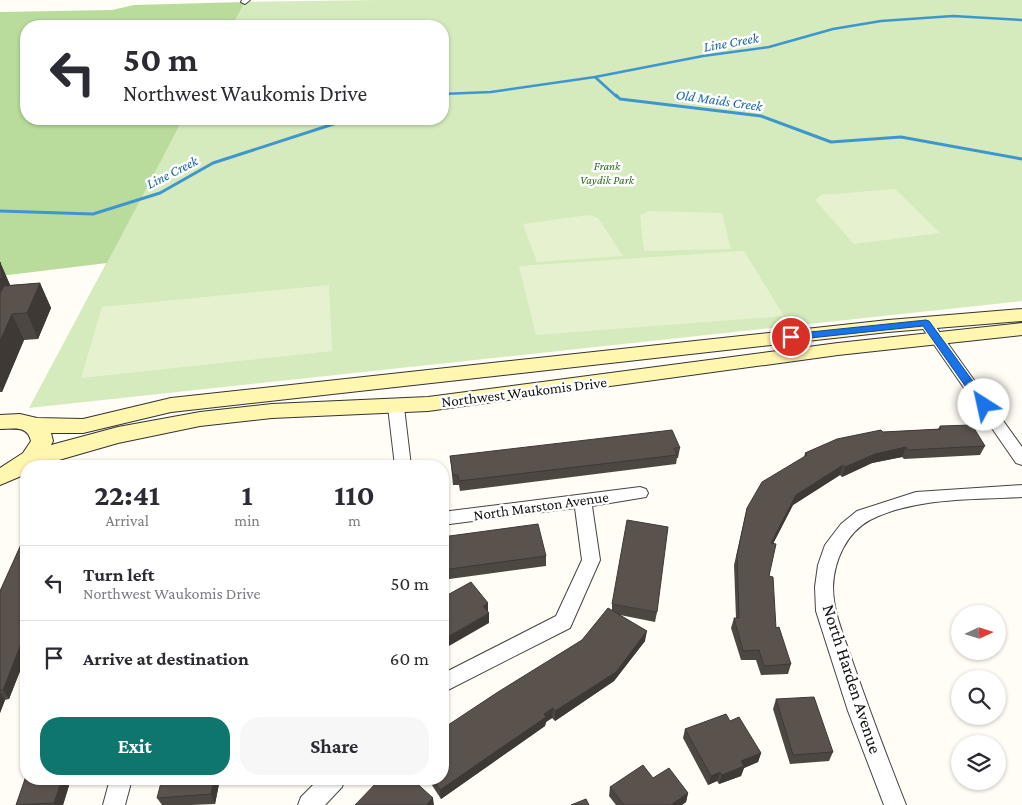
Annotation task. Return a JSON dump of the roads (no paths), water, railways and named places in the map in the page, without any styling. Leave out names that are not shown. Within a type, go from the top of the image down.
[{"type":"main road","name":"Northwest Waukomis Drive","points":[[38,460],[56,452],[118,435],[200,419],[272,411],[396,407],[614,380],[838,349],[1022,315]]},
{"type":"main road","name":"Northwest Waukomis Drive","points":[[0,422],[20,421],[34,426],[83,426],[171,405],[932,331],[1022,329]]},
{"type":"main road","points":[[29,460],[36,455],[42,441],[39,430],[34,426]]},
{"type":"street","points":[[932,331],[1022,459]]},
{"type":"street","points":[[396,407],[401,460]]},
{"type":"street","name":"North Harden Avenue","points":[[895,805],[859,711],[826,610],[824,586],[829,558],[834,545],[847,529],[863,516],[922,496],[1022,491]]},
{"type":"street","name":"North Marston Avenue","points":[[449,518],[640,493]]},
{"type":"street","points":[[449,680],[564,622],[591,560],[583,501]]},
{"type":"street","points":[[114,805],[119,785]]},
{"type":"street","points":[[309,805],[328,785]]},
{"type":"waterway","name":"Line Creek","points":[[595,77],[703,56],[769,47],[833,29],[881,21],[953,16],[1022,20]]},
{"type":"waterway","name":"Line Creek","points":[[449,94],[491,92],[595,77]]},
{"type":"waterway","name":"Old Maids Creek","points":[[595,77],[617,97]]},
{"type":"waterway","name":"Old Maids Creek","points":[[616,95],[620,99],[761,116],[831,142],[901,137],[1022,159]]},
{"type":"waterway","name":"Line Creek","points":[[0,211],[93,214],[160,193],[213,163],[330,125]]},
{"type":"park label","name":"Frank Vaydik Park","points":[[607,173]]}]
